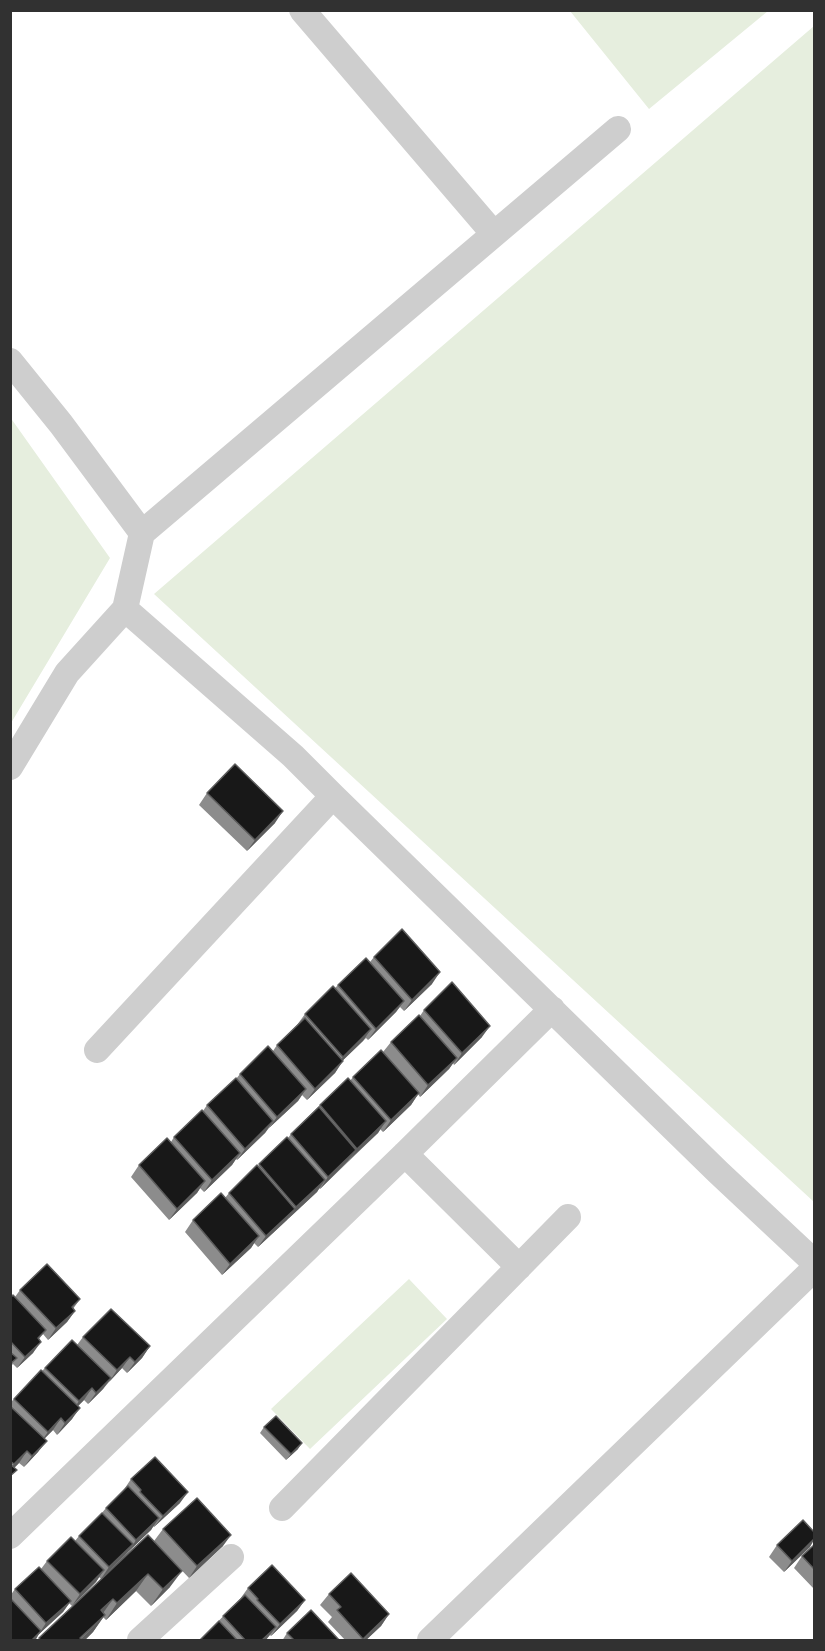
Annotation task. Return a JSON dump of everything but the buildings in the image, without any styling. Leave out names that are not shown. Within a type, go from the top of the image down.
[{"type":"street","points":[[302,10],[494,234]]},
{"type":"street","points":[[10,767],[66,674],[125,609],[141,533],[618,129]]},
{"type":"street","points":[[10,361],[61,424],[141,533]]},
{"type":"street","points":[[125,609],[294,756],[718,1172],[814,1262]]},
{"type":"street","points":[[97,1050],[333,796]]},
{"type":"street","points":[[10,1536],[405,1155],[552,1009]]},
{"type":"street","points":[[405,1155],[519,1267]]},
{"type":"street","points":[[282,1508],[568,1217]]},
{"type":"street","points":[[430,1641],[814,1269]]},
{"type":"street","points":[[140,1641],[231,1557]]},
{"type":"green space","points":[[570,11],[768,11],[649,109]]},
{"type":"green space","points":[[814,26],[814,1202],[154,594]]},
{"type":"green space","points":[[10,417],[110,558],[11,723],[10,723]]},
{"type":"green space","points":[[409,1279],[447,1319],[310,1449],[271,1409]]}]
